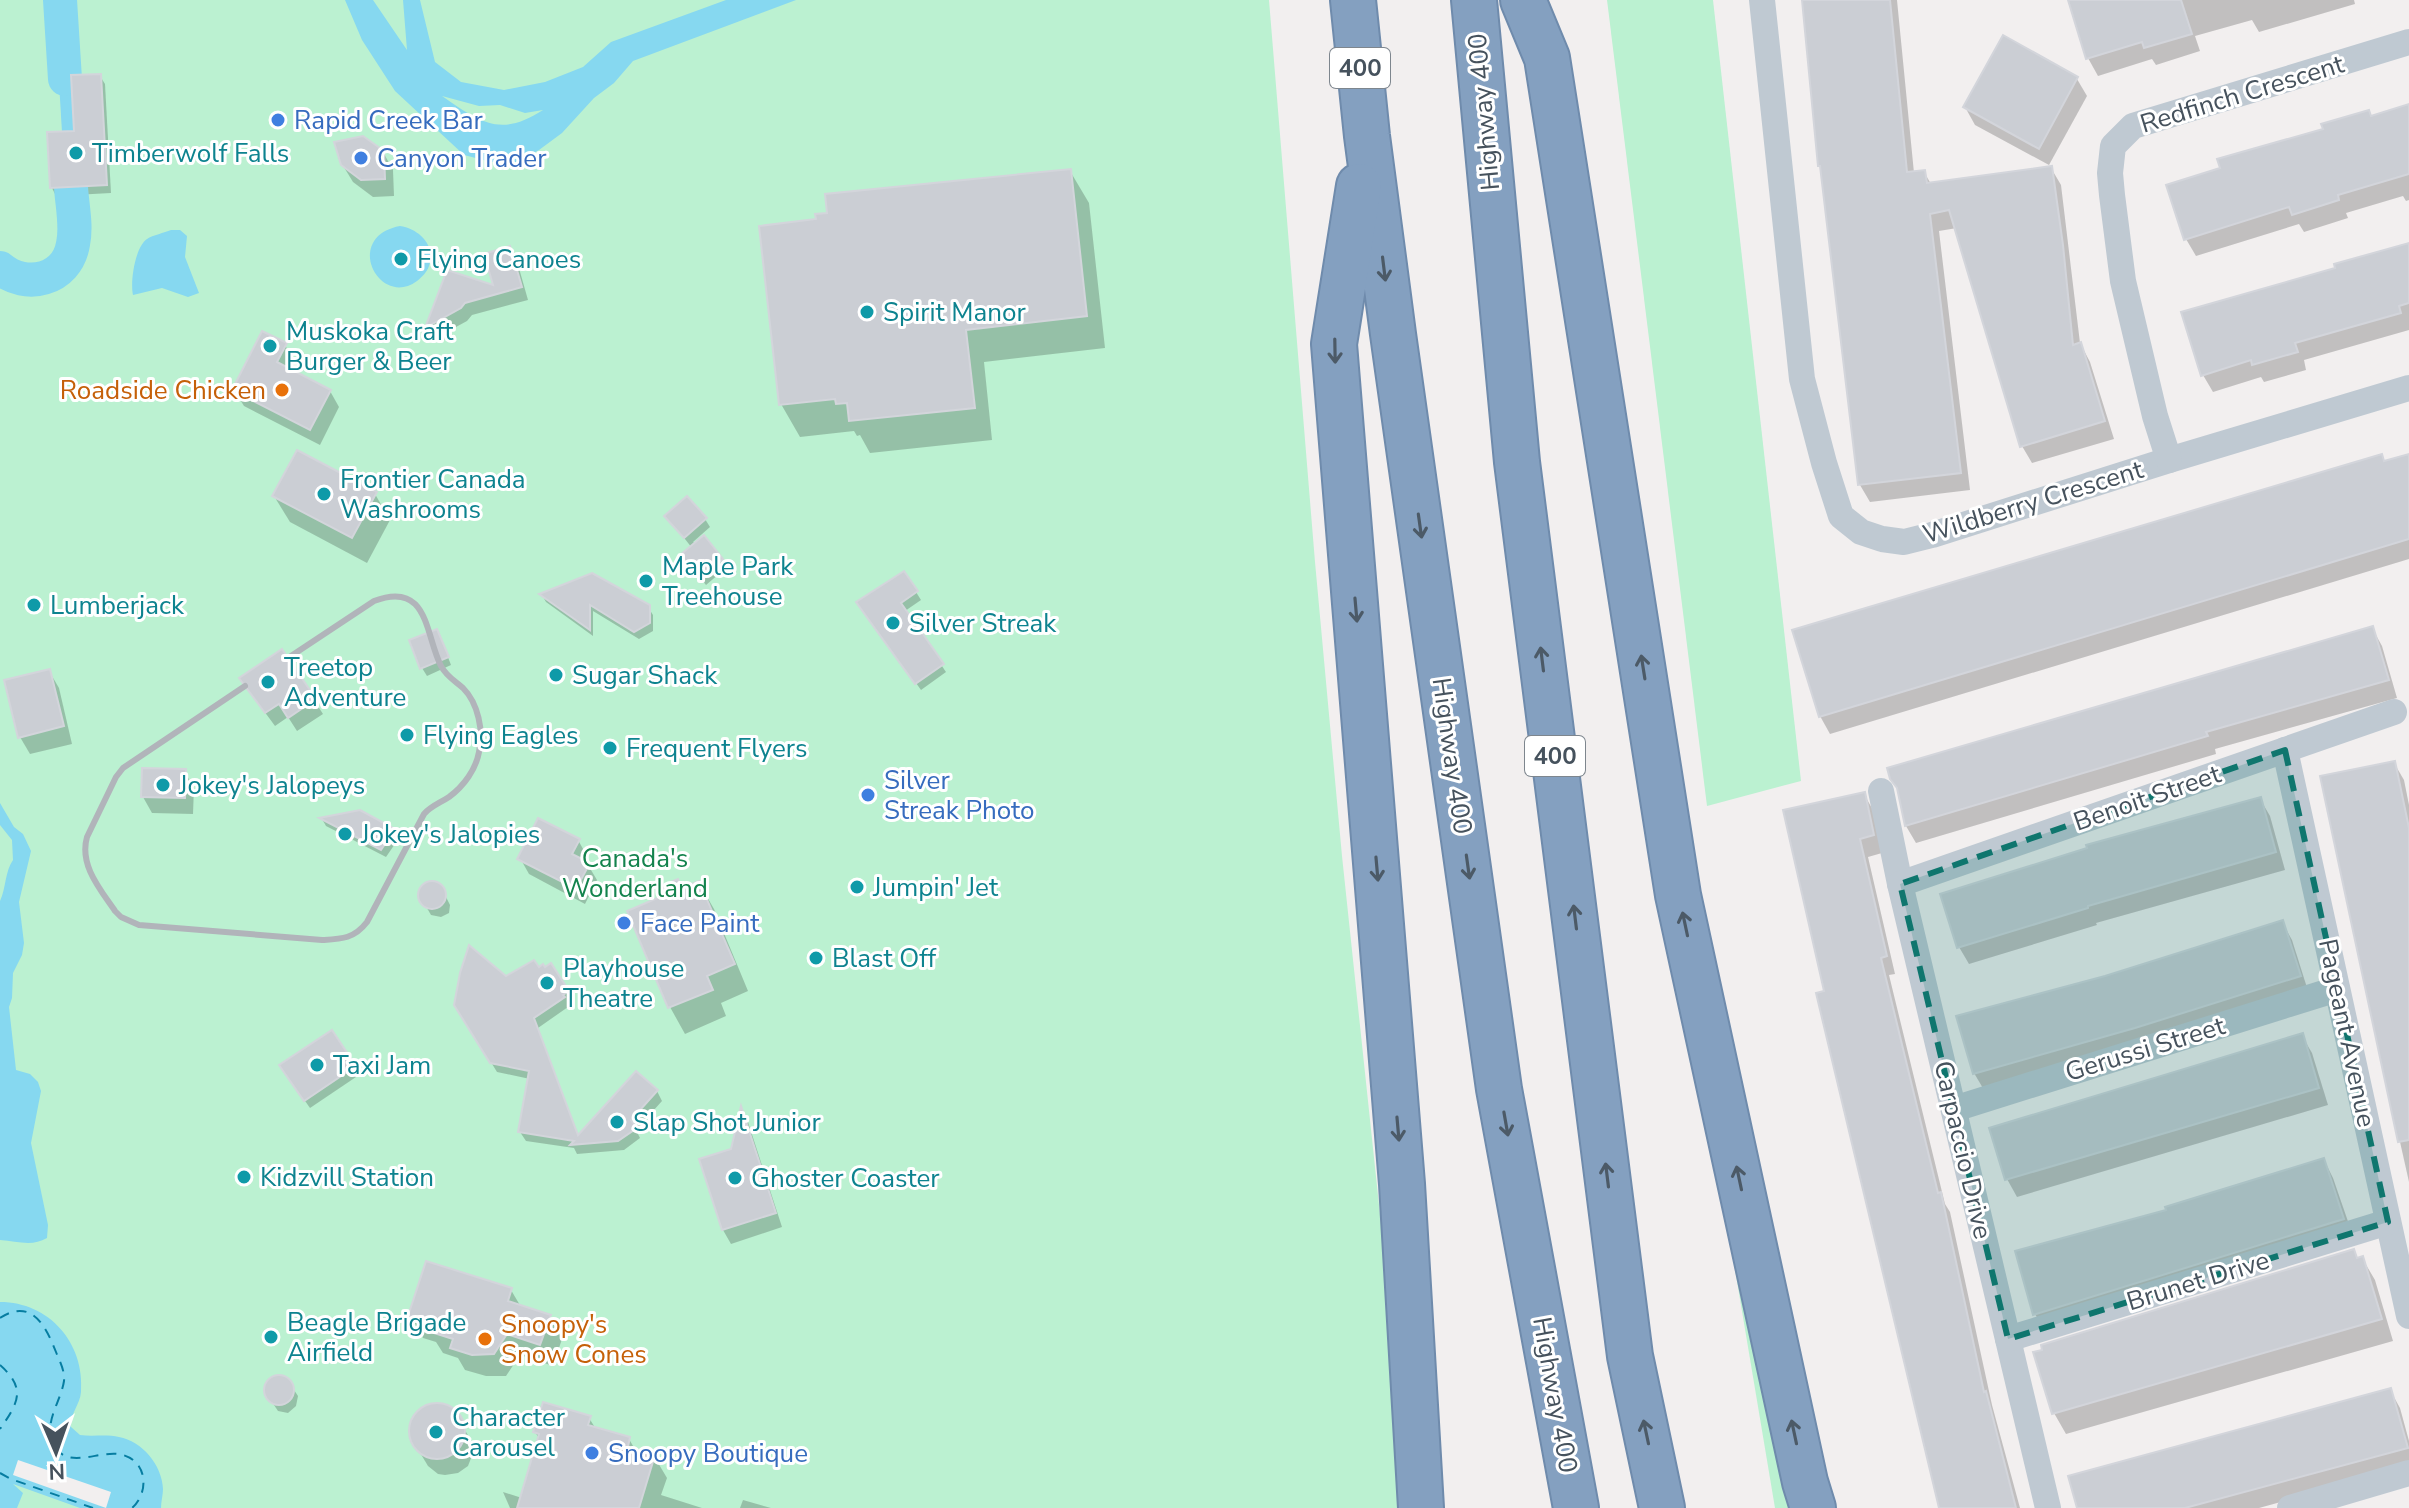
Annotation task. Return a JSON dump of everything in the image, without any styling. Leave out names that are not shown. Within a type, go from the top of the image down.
[{"type":"highway","name":"Highway 400","points":[[1353,0],[1393,334],[1499,1089],[1576,1508]]},
{"type":"highway","name":"Highway 400","points":[[1474,0],[1517,462],[1630,1356],[1662,1508]]},
{"type":"highway","points":[[1523,0],[1547,58],[1678,895],[1813,1508]]},
{"type":"highway","points":[[1367,136],[1334,344],[1402,1184],[1421,1508]]},
{"type":"street","name":"Wildberry Crescent","points":[[1762,0],[1802,379],[1841,516],[1861,532],[1904,542],[2409,388]]},
{"type":"street","name":"Redfinch Crescent","points":[[2169,460],[2155,416],[2123,281],[2110,173],[2113,146],[2133,126],[2409,42]]},
{"type":"street","name":"Benoit Street","points":[[1900,884],[2394,712]]},
{"type":"street","name":"Pageant Avenue","points":[[2285,750],[2409,1316]]},
{"type":"street","name":"Carpaccio Drive","points":[[1881,791],[1900,884],[2048,1508]]},
{"type":"street","name":"Gerussi Street","points":[[1954,1109],[2337,989]]},
{"type":"street","name":"Brunet Drive","points":[[2008,1339],[2388,1222]]},
{"type":"street","points":[[2290,1508],[2409,1473]]},
{"type":"highlighted area","points":[[2285,750],[2388,1222],[2008,1339],[1900,884]]},
{"type":"green space","name":"Canada's Wonderland","points":[[0,0],[1269,0],[1342,856],[1389,1299],[1398,1508],[0,1508]]},
{"type":"green space","points":[[1607,0],[1713,0],[1801,781],[1707,806]]},
{"type":"green space","points":[[1719,1174],[1808,1508],[1775,1508]]},
{"type":"water","points":[[345,0],[373,0],[407,50],[403,0],[420,0],[435,62],[461,82],[504,90],[545,82],[583,67],[611,42],[726,0],[796,0],[633,61],[562,133],[518,162],[491,162],[464,155],[395,91],[362,40]],"holes":[[[442,96],[479,106],[500,105],[525,113],[543,110],[528,119],[502,125],[479,119]]]},
{"type":"water","points":[[56,33],[68,33],[74,131],[62,132]]},
{"type":"water","points":[[400,226],[424,239],[431,258],[422,276],[403,287],[390,286],[380,279],[372,268],[370,256],[373,243],[383,233]]},
{"type":"water","points":[[180,230],[187,236],[185,257],[199,293],[188,297],[162,288],[133,295],[134,265],[139,249],[149,238]]},
{"type":"water","points":[[0,803],[14,827],[23,834],[31,851],[19,902],[24,943],[13,973],[9,1007],[16,1070],[30,1074],[41,1091],[31,1143],[48,1225],[47,1238],[30,1243],[0,1240],[0,901],[13,860],[12,840],[0,825]]},
{"type":"water","points":[[0,1302],[34,1309],[60,1329],[77,1357],[81,1374],[81,1392],[71,1427],[80,1435],[119,1437],[143,1449],[155,1463],[162,1480],[161,1508],[80,1508],[13,1484],[23,1493],[17,1508],[0,1508]]},
{"type":"pier","points":[[18,1460],[111,1492],[106,1508],[13,1475]]},
{"type":"building","points":[[1802,0],[1890,0],[1907,172],[1925,170],[1927,183],[2052,166],[2073,345],[2081,342],[2105,421],[2020,447],[1949,210],[1930,214],[1961,473],[1858,485],[1818,166]]},
{"type":"building","points":[[2068,0],[2181,0],[2192,34],[2144,48],[2142,42],[2086,59]]},
{"type":"building","points":[[2003,35],[2078,77],[2039,149],[1963,107]]},
{"type":"building","name":"Timberwolf Falls","points":[[101,74],[107,185],[50,188],[47,132],[74,131],[71,75]]},
{"type":"building","points":[[2409,104],[2409,174],[2338,195],[2339,200],[2292,215],[2289,207],[2184,240],[2166,185],[2220,168],[2217,159],[2323,129],[2321,124],[2369,110],[2371,116]]},
{"type":"building","name":"Canyon Trader","points":[[363,136],[384,151],[385,179],[361,180],[341,165],[334,142]]},
{"type":"building","name":"Spirit Manor","points":[[1071,169],[1087,316],[966,330],[975,408],[849,421],[847,403],[836,404],[835,399],[779,405],[759,226],[816,219],[815,214],[827,213],[825,194]]},
{"type":"building","points":[[2409,243],[2409,303],[2399,306],[2401,313],[2295,343],[2298,352],[2252,365],[2251,360],[2201,376],[2181,312],[2335,268],[2334,264]]},
{"type":"building","points":[[510,246],[522,287],[465,303],[425,328],[447,270],[493,285],[484,254]]},
{"type":"building","name":"Roadside Chicken","points":[[262,331],[287,343],[277,362],[331,390],[310,430],[232,390]]},
{"type":"building","name":"Frontier Canada Washrooms","points":[[297,450],[377,492],[352,538],[272,496]]},
{"type":"building","points":[[2382,454],[2384,461],[2409,454],[2409,539],[1819,717],[1792,630]]},
{"type":"building","points":[[687,496],[707,518],[684,538],[664,516]]},
{"type":"building","points":[[704,535],[723,559],[700,578],[680,555]]},
{"type":"building","name":"Silver Streak","points":[[904,571],[918,591],[901,603],[944,664],[915,684],[856,602]]},
{"type":"building","points":[[592,573],[650,605],[650,623],[634,632],[590,605],[590,630],[539,594]]},
{"type":"building","points":[[2373,626],[2389,680],[2206,732],[2208,736],[1905,826],[1897,788],[1887,768]]},
{"type":"building","points":[[437,629],[449,657],[420,669],[409,640]]},
{"type":"building","name":"Treetop Adventure","points":[[282,649],[316,699],[288,718],[279,704],[265,713],[239,678]]},
{"type":"building","points":[[50,669],[64,726],[18,738],[4,680]]},
{"type":"building","points":[[2395,761],[2409,828],[2409,1140],[2398,1142],[2320,776]]},
{"type":"building","name":"Jokey's Jalopeys","points":[[142,768],[186,769],[185,798],[141,797]]},
{"type":"building","points":[[1865,792],[1874,835],[1860,839],[1887,956],[1881,958],[1938,1193],[1941,1192],[1984,1392],[2016,1508],[1939,1508],[1816,993],[1824,991],[1783,810]]},
{"type":"building","points":[[2261,797],[2276,852],[2088,906],[1957,948],[1940,894],[2087,848],[2086,845]]},
{"type":"building","points":[[360,810],[395,829],[381,850],[319,818]]},
{"type":"building","points":[[538,818],[580,839],[572,854],[590,863],[576,889],[517,859]]},
{"type":"building","points":[[678,879],[682,888],[699,881],[735,964],[707,976],[713,990],[668,1008],[627,911],[660,897],[656,888]]},
{"type":"building","points":[[432,881],[442,885],[446,895],[442,905],[432,909],[422,905],[418,895],[422,885]]},
{"type":"building","points":[[2283,920],[2301,976],[1973,1074],[1956,1016],[2105,976]]},
{"type":"building","points":[[469,945],[506,976],[534,960],[539,967],[551,963],[569,991],[534,1018],[578,1135],[636,1071],[658,1090],[631,1120],[637,1128],[618,1141],[570,1145],[574,1141],[518,1132],[529,1071],[490,1063],[454,1005]]},
{"type":"building","name":"Taxi Jam","points":[[332,1030],[356,1066],[304,1101],[279,1065]]},
{"type":"building","points":[[2303,1033],[2319,1088],[2005,1180],[1989,1128]]},
{"type":"building","name":"Ghoster Coaster","points":[[741,1106],[776,1213],[722,1230],[699,1159],[731,1149]]},
{"type":"building","points":[[2324,1158],[2344,1219],[2033,1315],[2015,1251],[2166,1210],[2165,1207]]},
{"type":"building","points":[[2354,1249],[2357,1258],[2363,1256],[2382,1319],[2052,1414],[2033,1352],[2042,1350],[2041,1345]]},
{"type":"building","points":[[426,1261],[512,1288],[508,1301],[551,1315],[540,1345],[507,1334],[494,1354],[472,1355],[450,1348],[453,1339],[428,1331],[431,1323],[408,1316]]},
{"type":"building","points":[[279,1375],[290,1379],[294,1390],[290,1401],[279,1405],[268,1401],[264,1390],[268,1379]]},
{"type":"building","points":[[2391,1388],[2408,1448],[2185,1508],[2077,1508],[2068,1476]]},
{"type":"building","name":"Snoopy Boutique","points":[[543,1402],[591,1416],[588,1425],[630,1437],[628,1447],[655,1455],[639,1508],[517,1508],[539,1434],[533,1432]]},
{"type":"building","points":[[437,1403],[456,1412],[465,1431],[456,1450],[437,1459],[418,1450],[409,1431],[418,1412]]},
{"type":"waterway","points":[[60,0],[65,79]]},
{"type":"waterway","points":[[0,268],[10,275],[33,280],[44,278],[63,266],[74,237],[71,187]]},
{"type":"ferry route","points":[[0,1318],[11,1312],[29,1313],[48,1333],[64,1377],[50,1425],[52,1440],[64,1456],[83,1458],[114,1454],[123,1455],[137,1464],[143,1486],[138,1502],[132,1508]]},
{"type":"ferry route","points":[[0,1365],[17,1389],[15,1404],[0,1429]]},
{"type":"ferry route","points":[[0,1473],[93,1508]]},
{"type":"railway","points":[[245,686],[123,768],[87,837],[88,867],[115,911],[139,925],[322,940],[352,935],[367,922],[424,814],[454,793],[472,771],[480,744],[478,718],[473,701],[441,666],[422,614],[415,604],[405,598],[392,596],[374,601],[288,658]]},
{"type":"place","name":"Rapid Creek Bar","points":[[278,120]]},
{"type":"place","name":"Timberwolf Falls","points":[[76,153]]},
{"type":"place","name":"Canyon Trader","points":[[361,158]]},
{"type":"place","name":"Flying Canoes","points":[[401,259]]},
{"type":"place","name":"Spirit Manor","points":[[867,312]]},
{"type":"place","name":"Muskoka Craft Burger & Beer","points":[[270,346]]},
{"type":"place","name":"Roadside Chicken","points":[[282,390]]},
{"type":"place","name":"Frontier Canada Washrooms","points":[[324,494]]},
{"type":"place","name":"Maple Park Treehouse","points":[[646,581]]},
{"type":"place","name":"Lumberjack","points":[[34,605]]},
{"type":"place","name":"Silver Streak","points":[[893,623]]},
{"type":"place","name":"Sugar Shack","points":[[556,675]]},
{"type":"place","name":"Treetop Adventure","points":[[268,682]]},
{"type":"place","name":"Flying Eagles","points":[[407,735]]},
{"type":"place","name":"Frequent Flyers","points":[[610,748]]},
{"type":"place","name":"Jokey's Jalopeys","points":[[163,785]]},
{"type":"place","name":"Silver Streak Photo","points":[[868,795]]},
{"type":"place","name":"Jokey's Jalopies","points":[[345,834]]},
{"type":"place","name":"Jumpin' Jet","points":[[857,887]]},
{"type":"place","name":"Face Paint","points":[[624,923]]},
{"type":"place","name":"Blast Off","points":[[816,958]]},
{"type":"place","name":"Playhouse Theatre","points":[[547,983]]},
{"type":"place","name":"Taxi Jam","points":[[317,1065]]},
{"type":"place","name":"Slap Shot Junior","points":[[617,1122]]},
{"type":"place","name":"Kidzvill Station","points":[[244,1177]]},
{"type":"place","name":"Ghoster Coaster","points":[[735,1178]]},
{"type":"place","name":"Beagle Brigade Airfield","points":[[271,1337]]},
{"type":"place","name":"Snoopy's Snow Cones","points":[[485,1339]]},
{"type":"place","name":"Character Carousel","points":[[436,1432]]},
{"type":"place","name":"Snoopy Boutique","points":[[592,1453]]}]
